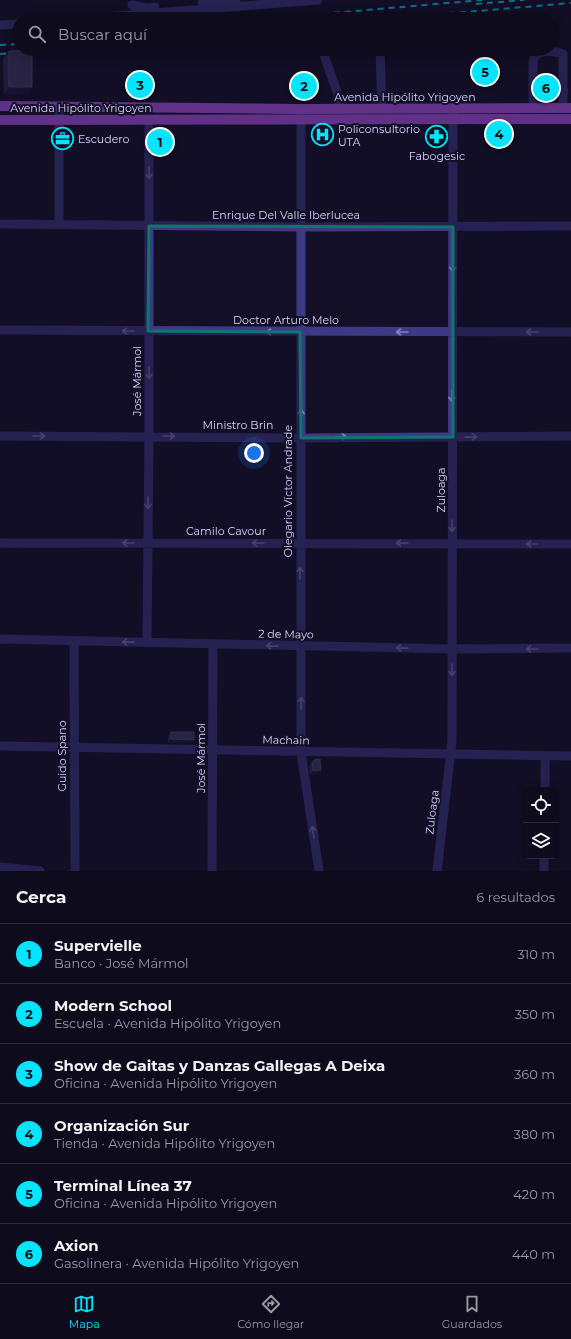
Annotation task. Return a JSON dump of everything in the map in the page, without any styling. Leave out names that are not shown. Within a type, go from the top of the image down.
[{"type":"main road","name":"Avenida Hipólito Yrigoyen","points":[[0,106],[301,109],[567,108]]},
{"type":"main road","name":"Avenida Hipólito Yrigoyen","points":[[0,120],[571,119]]},
{"type":"street","points":[[128,12],[130,2],[142,8],[151,8],[236,0]]},
{"type":"street","points":[[171,12],[318,0]]},
{"type":"street","points":[[0,25],[12,24]]},
{"type":"street","points":[[559,53],[563,54],[564,91],[567,108]]},
{"type":"street","points":[[324,56],[338,95],[340,109]]},
{"type":"street","points":[[380,56],[382,108]]},
{"type":"street","points":[[533,108],[534,58],[536,56]]},
{"type":"street","points":[[533,91],[564,91]]},
{"type":"street","points":[[59,107],[59,225]]},
{"type":"street","name":"Olegario Víctor Andrade","points":[[301,109],[301,752],[319,871]]},
{"type":"street","name":"Zuloaga","points":[[437,871],[451,754],[453,109]]},
{"type":"street","name":"José Mármol","points":[[147,642],[149,436],[149,120]]},
{"type":"street","name":"Enrique Del Valle Iberlucea","points":[[0,224],[301,227],[571,226]]},
{"type":"street","name":"Doctor Arturo Melo","points":[[0,330],[571,332]]},
{"type":"street","name":"Ministro Brin","points":[[0,436],[301,438],[571,436]]},
{"type":"street","name":"Camilo Cavour","points":[[0,543],[571,544]]},
{"type":"street","name":"2 de Mayo","points":[[0,639],[452,650],[571,648]]},
{"type":"street","name":"Guido Spano","points":[[74,641],[74,871]]},
{"type":"street","name":"José Mármol","points":[[212,871],[213,645]]},
{"type":"street","name":"Machain","points":[[0,746],[571,756]]},
{"type":"street","points":[[545,756],[545,787]]},
{"type":"street","points":[[544,859],[544,871]]},
{"type":"street","points":[[0,867],[40,871]]},
{"type":"highlighted area","points":[[149,226],[453,227],[453,437],[301,438],[300,332],[148,331]]},
{"type":"building","points":[[9,51],[12,51],[12,56],[32,56],[32,87],[9,87]]},
{"type":"building","points":[[434,130],[440,130],[442,133],[442,140],[434,140]]},
{"type":"building","points":[[171,732],[194,732],[194,740],[171,739]]},
{"type":"building","points":[[320,759],[321,770],[313,771],[312,762]]},
{"type":"railway","points":[[344,12],[482,0]]},
{"type":"railway","points":[[476,4],[524,0]]},
{"type":"railway","points":[[466,12],[571,3]]},
{"type":"railway","points":[[0,45],[12,44]]},
{"type":"railway","points":[[0,54],[12,53]]},
{"type":"place","name":"Terminal Línea 37","points":[[485,72]]},
{"type":"place","name":"Show de Gaitas y Danzas Gallegas A Deixa","points":[[140,85]]},
{"type":"place","name":"Modern School","points":[[304,86]]},
{"type":"place","name":"Axion","points":[[546,88]]},
{"type":"place","name":"Organización Sur","points":[[499,134]]},
{"type":"place","name":"Policonsultorio UTA","points":[[322,135]]},
{"type":"place","name":"Fabogesic","points":[[437,136]]},
{"type":"place","name":"Escudero","points":[[63,139]]},
{"type":"place","name":"Supervielle","points":[[160,142]]}]
